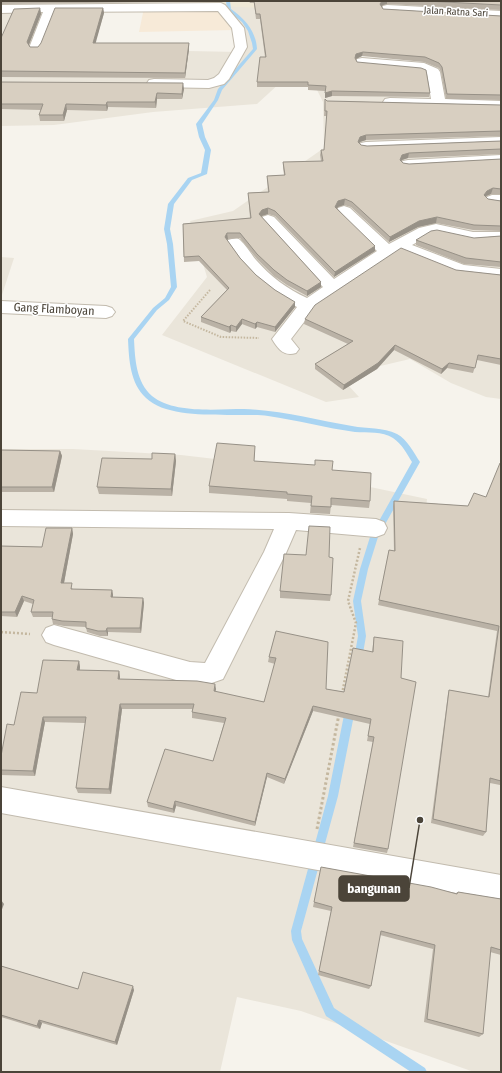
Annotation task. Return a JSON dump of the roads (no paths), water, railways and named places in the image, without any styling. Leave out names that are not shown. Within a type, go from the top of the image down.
[{"type":"street","points":[[1,10],[222,4],[238,28],[241,47],[224,76],[219,81],[209,84],[144,83]]},
{"type":"street","points":[[35,48],[50,9]]},
{"type":"street","name":"Jalan Ratna Sari","points":[[387,9],[501,15]]},
{"type":"street","points":[[362,62],[424,67],[430,70],[433,72],[439,104]]},
{"type":"street","points":[[378,102],[501,105]]},
{"type":"street","points":[[366,146],[501,141]]},
{"type":"street","points":[[408,164],[501,159]]},
{"type":"street","points":[[344,211],[393,249],[461,270],[501,274]]},
{"type":"street","points":[[268,220],[334,289]]},
{"type":"street","points":[[285,344],[308,305],[393,249],[425,231],[436,229],[473,236],[496,236]]},
{"type":"street","points":[[234,243],[252,268],[262,278],[282,292],[308,305]]},
{"type":"street","name":"Gang Flamboyan","points":[[1,306],[106,312]]},
{"type":"street","points":[[1,518],[289,521],[370,527]]},
{"type":"street","points":[[54,635],[190,673],[206,674],[214,671],[275,553],[289,521]]},
{"type":"street","points":[[1,800],[312,854],[501,889]]},
{"type":"waterway","points":[[228,1],[229,9],[243,21],[250,31],[253,37],[255,49],[220,90],[216,100],[199,124],[202,137],[208,150],[204,174],[190,179],[171,204],[167,229],[174,287],[167,299],[155,309],[131,339],[134,370],[139,384],[149,397],[170,408],[200,411],[255,412],[280,415],[354,429],[385,432],[398,438],[403,444],[416,462],[374,537],[364,569],[357,601],[362,636],[358,659]]},
{"type":"waterway","points":[[350,710],[333,796],[296,931],[297,940],[330,1012],[421,1072]]},
{"type":"place","name":"bangunan","points":[[420,820]]}]
